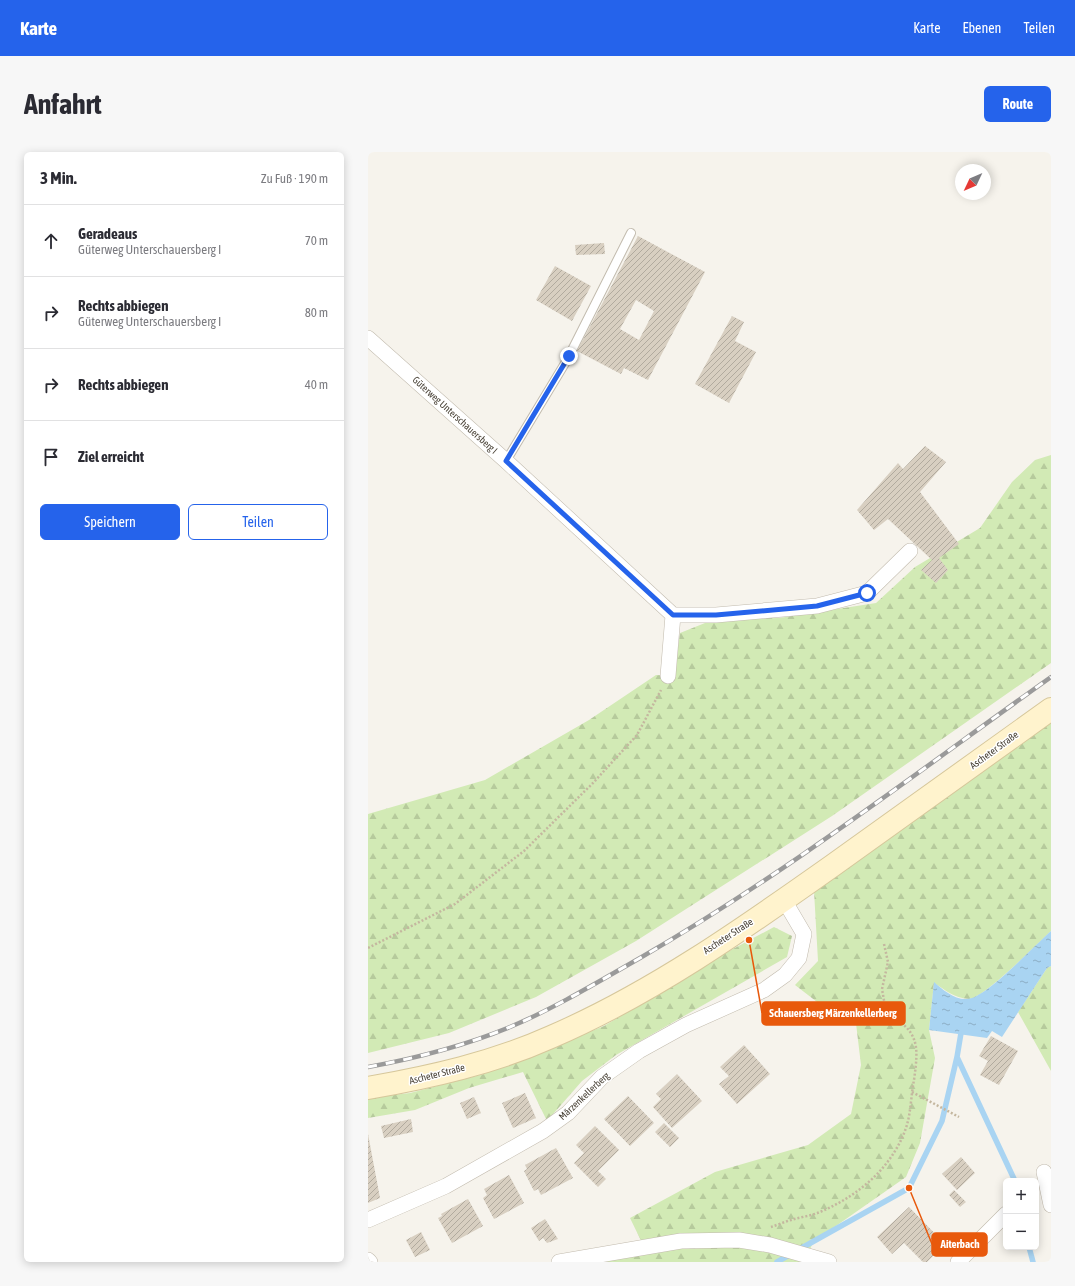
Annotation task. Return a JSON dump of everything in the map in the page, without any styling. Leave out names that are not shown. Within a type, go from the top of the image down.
[{"type":"main road","name":"Ascheter Straße","points":[[368,1088],[415,1080],[472,1065],[543,1041],[586,1022],[683,966],[784,900],[1051,709]]},
{"type":"street","name":"Güterweg Unterschauersberg I","points":[[368,338],[506,461],[669,611]]},
{"type":"street","points":[[668,676],[669,611],[716,615],[817,606],[867,593],[910,551]]},
{"type":"street","name":"Märzenkellerberg","points":[[368,1220],[446,1186],[543,1131],[568,1113],[602,1077],[639,1051],[686,1025],[764,990],[785,975],[799,958],[804,934],[784,900]]},
{"type":"street","points":[[1043,1173],[1051,1205]]},
{"type":"street","points":[[958,1262],[1003,1217]]},
{"type":"street","points":[[559,1262],[681,1241],[739,1240],[770,1245],[826,1261]]},
{"type":"lane","points":[[506,461],[567,360],[631,233]]},
{"type":"path","points":[[368,948],[455,904],[524,850],[593,783],[637,735],[668,676]]},
{"type":"path","points":[[768,1228],[790,1220],[819,1213],[848,1198],[876,1177],[895,1154],[906,1127],[917,1058],[915,1038],[903,1022],[886,1012],[882,989],[888,962],[884,944]]},
{"type":"path","points":[[912,1092],[928,1099],[959,1117]]},
{"type":"green space","points":[[1051,455],[1051,663],[832,816],[636,941],[536,997],[449,1033],[368,1053],[368,814],[485,780],[589,720],[656,675],[674,676],[680,633],[715,619],[779,618],[876,603],[915,567],[980,528],[1012,482],[1035,460]]},
{"type":"green space","points":[[1051,721],[1051,931],[998,981],[976,997],[969,999],[958,997],[934,983],[929,1030],[935,1058],[920,1143],[906,1177],[813,1242],[805,1262],[575,1262],[646,1251],[630,1218],[715,1172],[808,1145],[851,1114],[861,1065],[855,1015],[821,1005],[795,985],[818,961],[814,891]]},
{"type":"green space","points":[[774,927],[792,936],[787,957],[616,1055],[582,1081],[547,1121],[523,1072],[469,1088],[415,1110],[368,1118],[368,1098],[410,1093],[484,1074],[604,1026],[731,950]]},
{"type":"green space","points":[[1051,966],[1051,1071],[1018,1012],[1047,968]]},
{"type":"water","points":[[1051,931],[1051,966],[1047,968],[1002,1037],[992,1031],[987,1038],[929,1030],[934,982],[951,995],[961,999],[972,998],[980,994],[1001,978]]},
{"type":"building","points":[[638,236],[705,272],[648,380],[624,368],[621,374],[577,351]],"holes":[[[636,300],[654,311],[639,340],[620,329]]]},
{"type":"building","points":[[604,243],[605,254],[576,255],[575,245]]},
{"type":"building","points":[[555,266],[591,286],[572,321],[536,300]]},
{"type":"building","points":[[732,316],[744,322],[735,341],[756,352],[729,403],[695,384]]},
{"type":"building","points":[[925,446],[946,462],[920,492],[959,544],[939,558],[948,570],[936,583],[921,570],[932,560],[888,519],[874,530],[857,510],[898,463],[903,469]]},
{"type":"building","points":[[991,1036],[1018,1051],[999,1085],[980,1075],[988,1061],[979,1056]]},
{"type":"building","points":[[744,1045],[770,1074],[737,1104],[719,1084],[729,1076],[720,1067]]},
{"type":"building","points":[[677,1074],[702,1101],[672,1128],[653,1107],[661,1099],[656,1094]]},
{"type":"building","points":[[525,1093],[536,1118],[513,1128],[502,1103]]},
{"type":"building","points":[[628,1096],[654,1123],[630,1146],[604,1119]]},
{"type":"building","points":[[474,1097],[481,1113],[467,1119],[460,1103]]},
{"type":"building","points":[[411,1119],[413,1132],[384,1138],[381,1126]]},
{"type":"building","points":[[664,1123],[679,1138],[670,1147],[655,1132]]},
{"type":"building","points":[[595,1126],[619,1150],[598,1171],[606,1179],[598,1187],[574,1163],[584,1153],[576,1145]]},
{"type":"building","points":[[368,1134],[380,1198],[368,1203]]},
{"type":"building","points":[[556,1148],[573,1178],[541,1195],[538,1189],[534,1191],[524,1171],[527,1169],[525,1165]]},
{"type":"building","points":[[961,1157],[975,1173],[957,1190],[942,1174]]},
{"type":"building","points":[[509,1175],[524,1203],[494,1219],[483,1198],[487,1195],[484,1189]]},
{"type":"building","points":[[954,1190],[966,1202],[960,1207],[949,1195]]},
{"type":"building","points":[[468,1199],[483,1226],[452,1243],[438,1218],[442,1216],[441,1214]]},
{"type":"building","points":[[909,1207],[945,1244],[927,1262],[923,1262],[904,1243],[892,1254],[877,1237]]},
{"type":"building","points":[[545,1219],[558,1239],[547,1243],[543,1238],[539,1241],[531,1228]]},
{"type":"building","points":[[421,1232],[430,1250],[415,1257],[406,1240]]},
{"type":"waterway","points":[[798,1250],[909,1188],[942,1121],[961,1033],[965,1029]]},
{"type":"waterway","points":[[957,1057],[1014,1178]]},
{"type":"waterway","points":[[1030,1250],[1033,1262]]},
{"type":"waterway","points":[[777,1262],[791,1254]]},
{"type":"railway","points":[[368,1067],[440,1051],[493,1034],[543,1012],[640,958],[746,893],[798,858],[1051,677]]},
{"type":"place","name":"Schauersberg Märzenkellerberg","points":[[749,940]]},
{"type":"place","name":"Aiterbach","points":[[909,1188]]},
{"type":"route","points":[[569,356],[506,461],[673,615],[716,615],[817,606],[867,593]]}]
